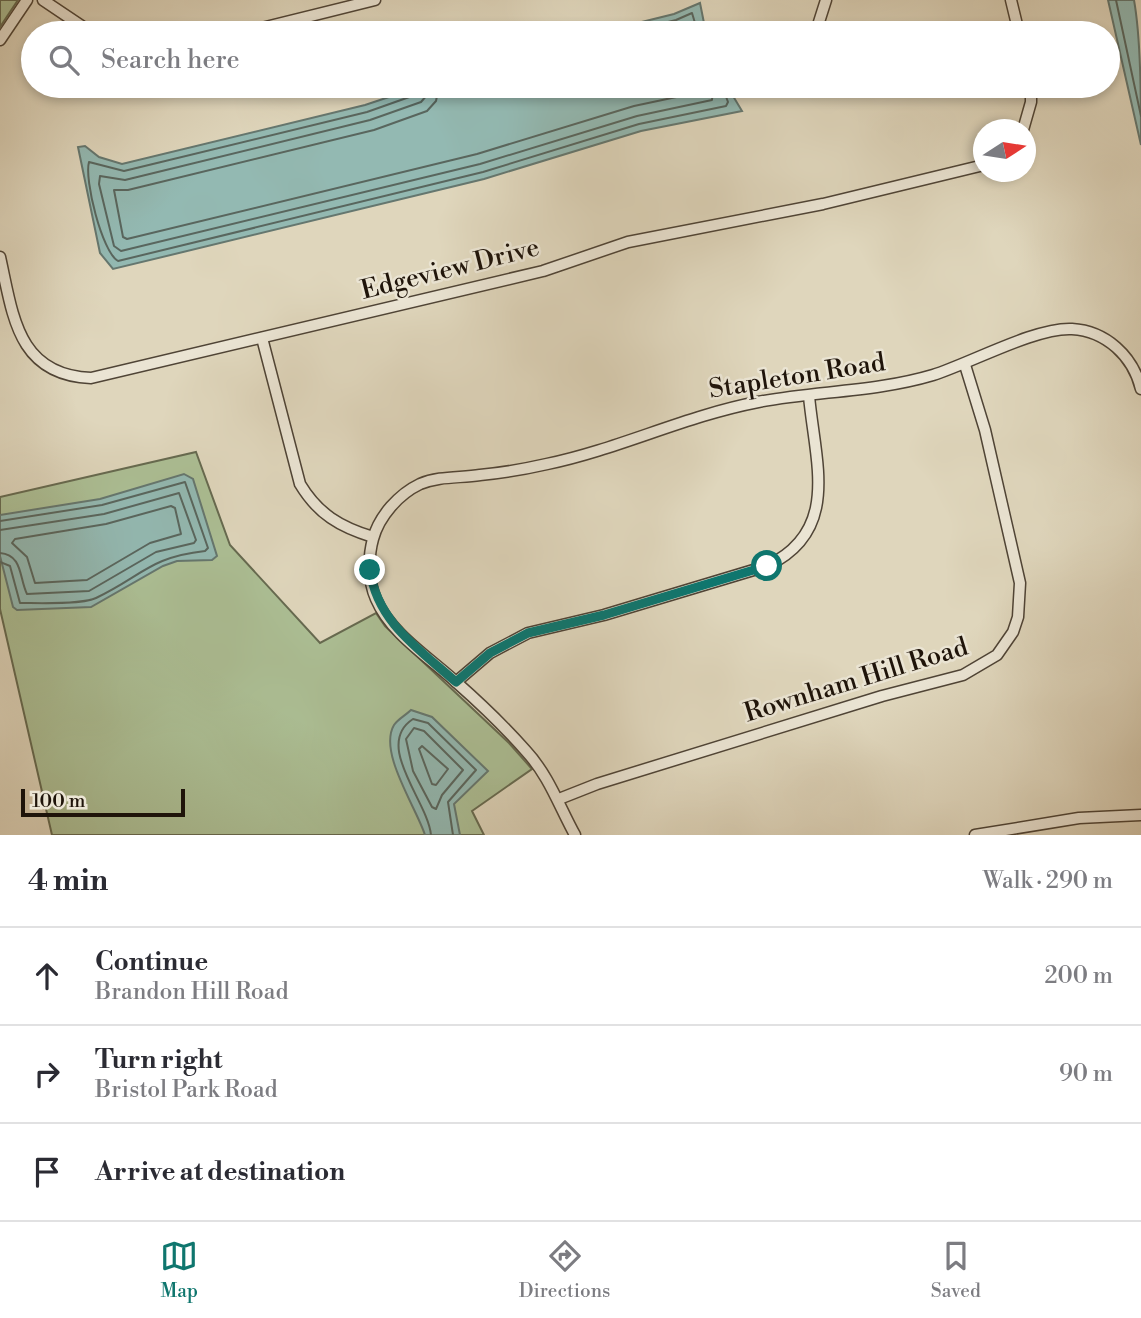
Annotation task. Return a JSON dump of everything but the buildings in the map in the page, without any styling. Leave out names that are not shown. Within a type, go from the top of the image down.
[{"type":"street","points":[[0,40],[27,0]]},
{"type":"street","points":[[43,0],[74,21]]},
{"type":"street","points":[[290,21],[375,0]]},
{"type":"street","points":[[819,21],[826,0]]},
{"type":"street","points":[[1011,0],[1016,21]]},
{"type":"street","points":[[1026,119],[1031,98]]},
{"type":"street","name":"Edgeview Drive","points":[[0,257],[22,340],[40,361],[64,375],[105,377],[543,271],[628,242],[823,204],[973,168]]},
{"type":"street","name":"Stapleton Road","points":[[373,537],[382,520],[401,496],[430,481],[549,464],[694,417],[759,401],[894,384],[965,365],[1041,334],[1071,329],[1100,336],[1115,346],[1133,367],[1141,389]]},
{"type":"street","points":[[262,338],[300,484],[309,498],[331,520],[373,537],[370,558],[372,584],[383,612],[408,641],[456,682],[528,753],[559,799],[575,835]]},
{"type":"street","name":"Rownham Hill Road","points":[[559,799],[597,784],[882,696],[962,675],[997,655],[1013,632],[1020,608],[1020,583],[985,430],[965,365]]},
{"type":"street","points":[[456,682],[490,653],[528,633],[604,615],[767,566],[794,549],[814,522],[818,502],[819,477],[809,396]]},
{"type":"street","points":[[975,835],[1079,818],[1141,815]]},
{"type":"green space","points":[[0,0],[18,0],[0,27]]},
{"type":"green space","points":[[196,452],[230,545],[320,643],[376,613],[385,626],[509,743],[532,769],[472,811],[484,835],[52,835],[0,609],[0,497]]},
{"type":"water","points":[[1108,0],[1134,0],[1141,91],[1141,145],[1120,53],[1120,21],[1113,21]]},
{"type":"water","points":[[700,3],[704,21],[646,21],[674,14]]},
{"type":"water","points":[[386,98],[734,98],[742,111],[641,131],[484,179],[113,269],[100,253],[78,147],[85,146],[99,157],[122,164]]},
{"type":"water","points":[[184,474],[193,479],[217,556],[212,560],[177,561],[163,566],[91,607],[17,610],[13,607],[0,556],[0,515],[100,499]]},
{"type":"water","points":[[411,710],[432,717],[488,771],[454,804],[460,835],[425,835],[400,780],[394,764],[390,736],[394,725]]},
{"type":"route","points":[[370,570],[375,597],[383,612],[408,641],[456,682],[490,653],[528,633],[604,615],[767,566]]}]
